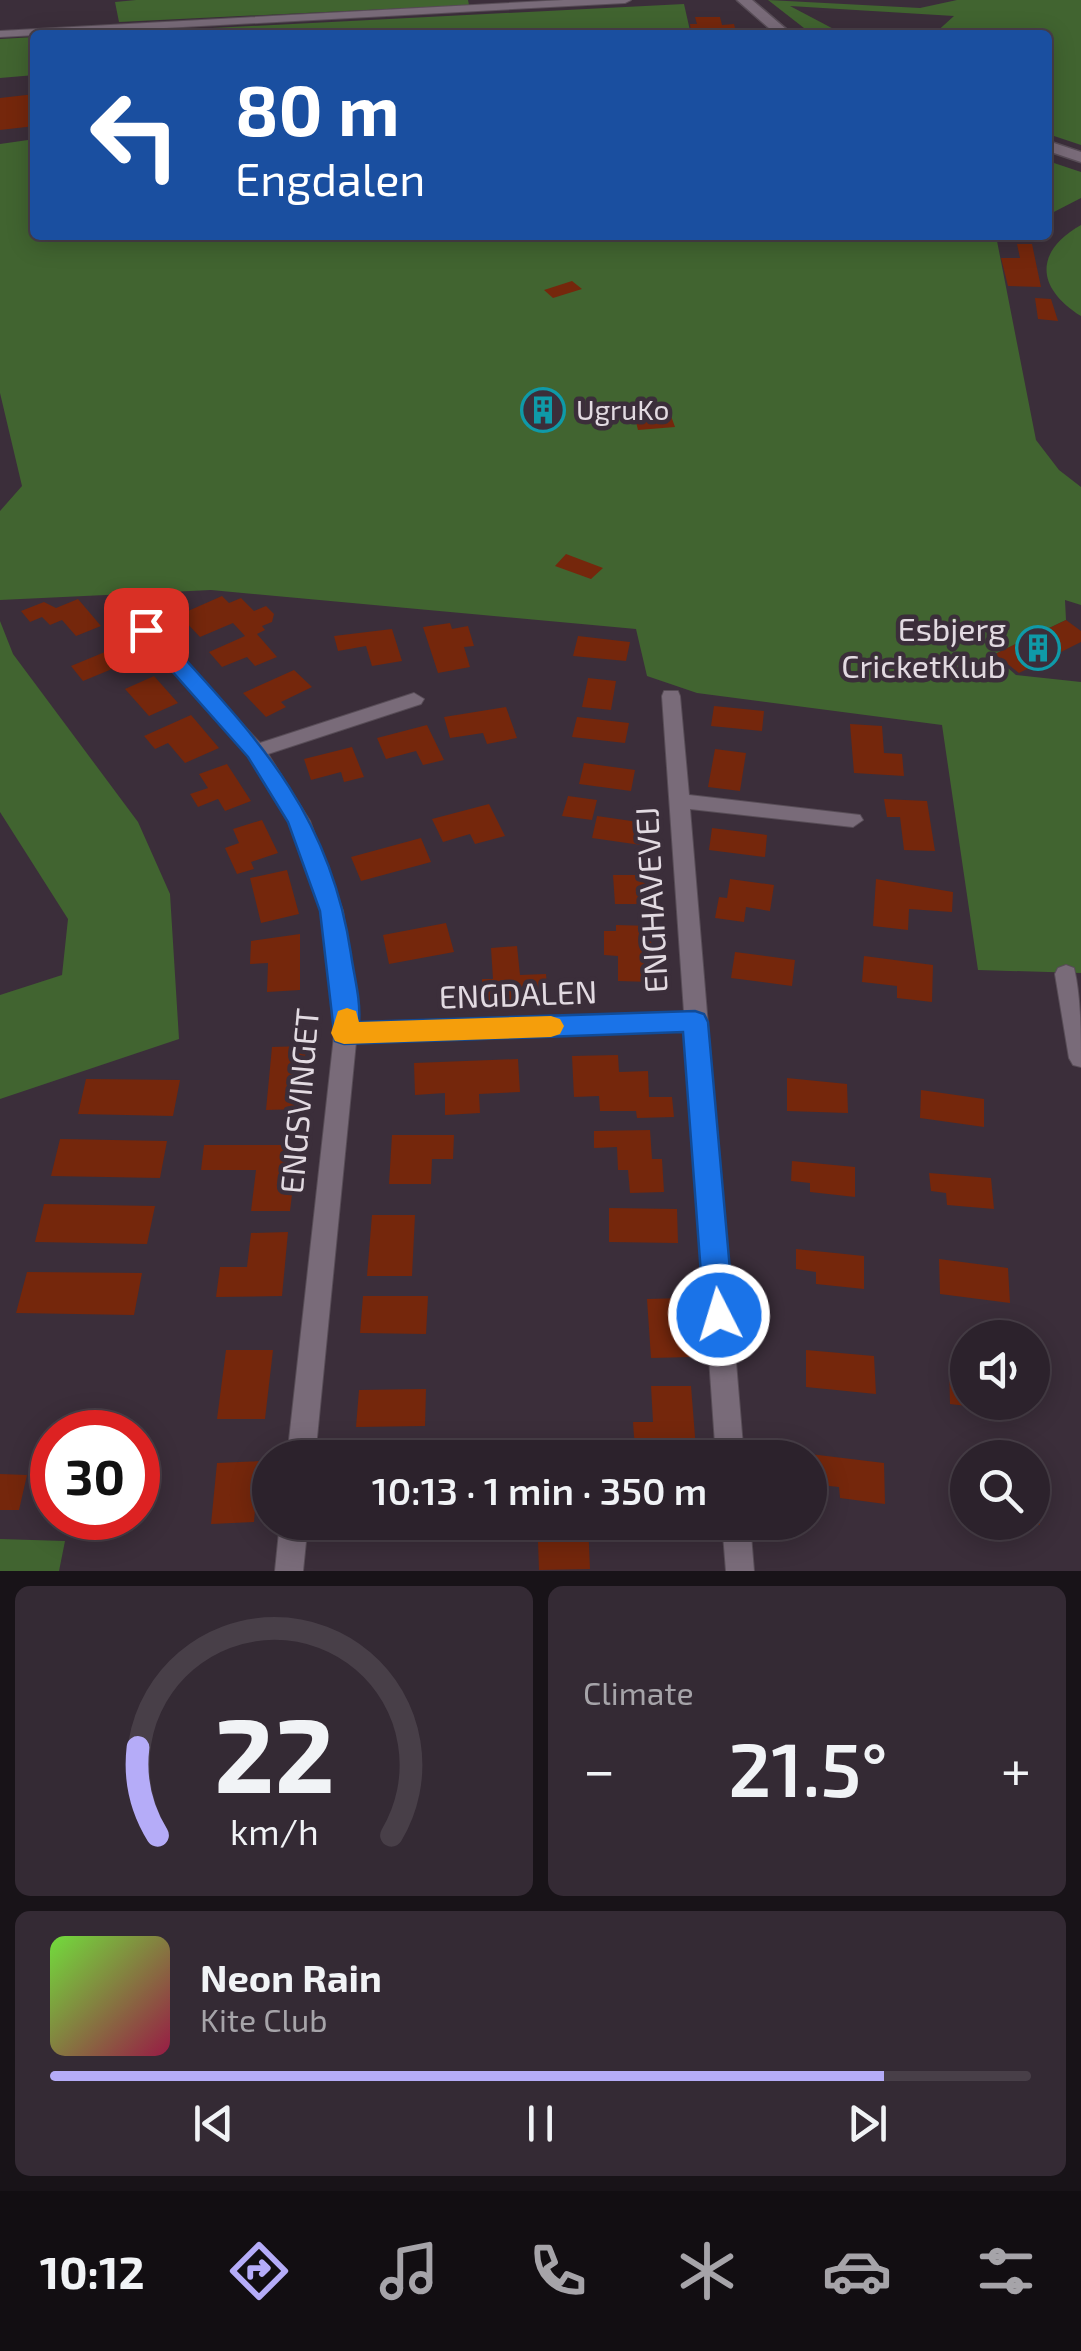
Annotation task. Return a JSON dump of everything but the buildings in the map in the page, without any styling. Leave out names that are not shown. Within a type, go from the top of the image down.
[{"type":"street","points":[[73,30],[624,0]]},
{"type":"street","points":[[744,0],[780,30]]},
{"type":"street","points":[[0,34],[30,32]]},
{"type":"street","points":[[1052,147],[1081,157]]},
{"type":"street","name":"ENGSVINGET","points":[[146,630],[256,752],[300,822],[332,911],[348,1018],[303,1440]]},
{"type":"street","name":"ENGHAVEVEJ","points":[[671,696],[729,1440]]},
{"type":"street","points":[[256,752],[414,699]]},
{"type":"street","points":[[682,801],[853,820]]},
{"type":"street","points":[[1066,974],[1081,1058]]},
{"type":"street","name":"ENGDALEN","points":[[344,1033],[695,1022]]},
{"type":"street","points":[[289,1571],[292,1540]]},
{"type":"street","points":[[737,1540],[740,1571]]},
{"type":"green space","points":[[468,0],[469,5],[119,22],[115,2]]},
{"type":"green space","points":[[768,0],[920,8],[957,0],[1081,0],[1081,145],[1052,135],[1052,30],[939,30],[954,16],[790,6],[836,30],[807,30]]},
{"type":"green space","points":[[684,4],[690,30],[173,30]]},
{"type":"green space","points":[[30,37],[30,75],[0,78],[0,39]]},
{"type":"green space","points":[[30,140],[30,240],[999,240],[1036,440],[1059,470],[1081,487],[1081,605],[1065,600],[1066,620],[993,655],[1016,675],[1081,682],[1081,973],[978,970],[942,725],[697,693],[647,676],[636,629],[211,590],[0,600],[0,511],[22,486],[0,393],[0,144]]},
{"type":"green space","points":[[1052,162],[1081,172],[1081,198],[1052,213]]},
{"type":"green space","points":[[1081,225],[1081,316],[1055,293],[1046,269],[1055,246]]},
{"type":"green space","points":[[0,621],[13,654],[138,822],[170,894],[179,1039],[0,1099],[0,995],[62,975],[68,919],[0,812]]},
{"type":"green space","points":[[0,1539],[65,1541],[59,1571],[0,1571]]},
{"type":"slow traffic","points":[[347,1019],[344,1033],[551,1026]]},
{"type":"place","name":"UgruKo","points":[[543,410]]},
{"type":"place","name":"Esbjerg CricketKlub","points":[[1038,648]]},
{"type":"route","points":[[146,630],[256,752],[300,822],[332,911],[348,1018],[344,1033],[695,1022],[719,1315]]}]
